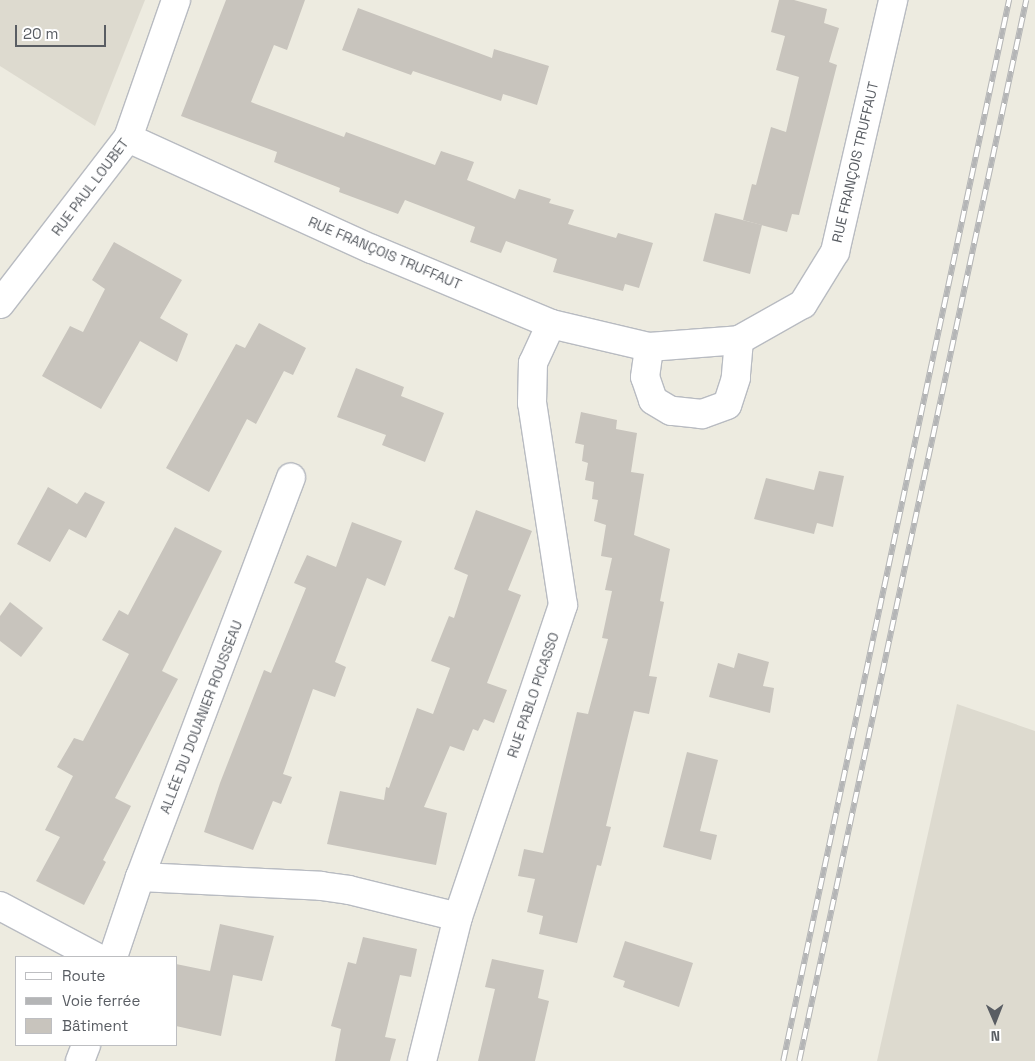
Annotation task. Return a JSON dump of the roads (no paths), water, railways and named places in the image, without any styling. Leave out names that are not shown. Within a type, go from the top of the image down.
[{"type":"street","name":"RUE PAUL LOUBET","points":[[0,304],[128,138],[176,0]]},
{"type":"street","name":"RUE FRANÇOIS TRUFFAUT","points":[[128,138],[372,249],[551,324],[649,347],[739,340],[803,304],[835,252],[893,0]]},
{"type":"street","name":"RUE PABLO PICASSO","points":[[422,1061],[458,918],[564,605],[532,403],[533,363],[551,324]]},
{"type":"street","points":[[649,347],[645,376],[652,400],[671,411],[702,414],[726,405],[736,378],[739,340]]},
{"type":"street","name":"ALLÉE DU DOUANIER ROUSSEAU","points":[[113,956],[140,877],[291,478]]},
{"type":"street","points":[[140,877],[321,886],[349,890],[458,918]]},
{"type":"street","points":[[0,906],[94,956]]},
{"type":"street","points":[[80,1061],[86,1046]]},
{"type":"railway","points":[[783,1061],[1009,0]]},
{"type":"railway","points":[[799,1061],[1026,0]]}]
